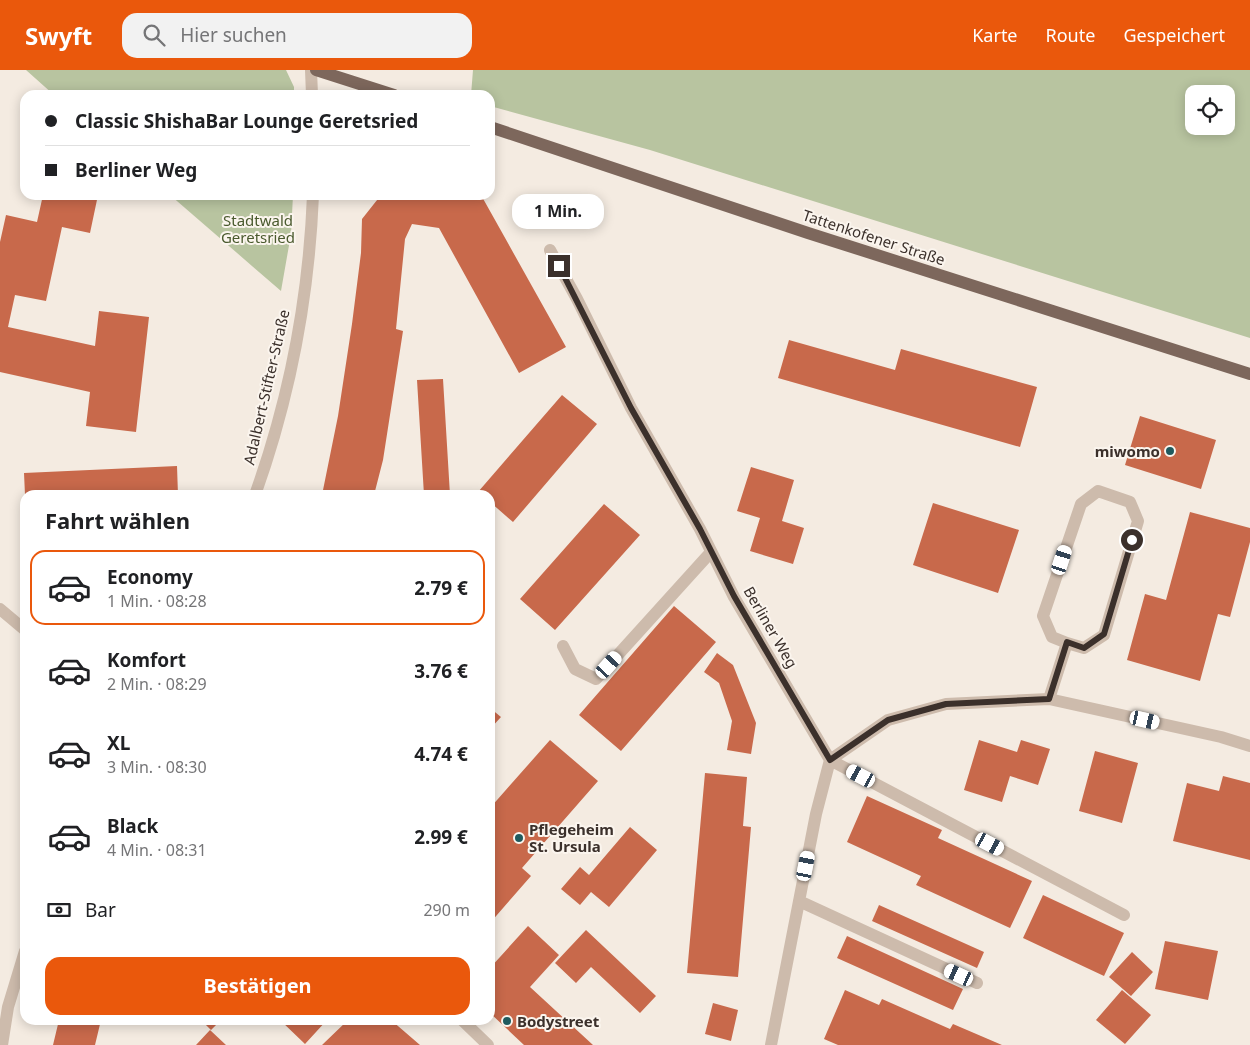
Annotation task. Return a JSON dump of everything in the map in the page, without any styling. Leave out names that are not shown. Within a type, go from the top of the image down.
[{"type":"main road","points":[[316,70],[378,90]]},
{"type":"main road","name":"Tattenkofener Straße","points":[[495,129],[799,230],[1250,374]]},
{"type":"street","points":[[311,70],[312,90]]},
{"type":"street","name":"Adalbert-Stifter-Straße","points":[[258,490],[294,350],[311,242],[312,200]]},
{"type":"street","name":"Berliner Weg","points":[[550,250],[577,299],[631,408],[734,596],[830,760]]},
{"type":"street","points":[[1098,491],[1130,502],[1138,521],[1104,634],[1084,648],[1067,642],[1052,637],[1044,616],[1080,504],[1098,491]]},
{"type":"street","points":[[562,646],[575,669],[596,679],[711,552]]},
{"type":"street","points":[[0,609],[20,626]]},
{"type":"street","points":[[1049,699],[1067,642]]},
{"type":"street","points":[[771,1045],[816,814],[830,760],[888,720],[946,704],[1049,699],[1250,746]]},
{"type":"street","points":[[830,760],[1124,915]]},
{"type":"street","points":[[799,901],[976,983]]},
{"type":"street","points":[[2,1045],[8,1007],[20,967]]},
{"type":"street","points":[[467,1025],[488,1045]]},
{"type":"green space","points":[[26,70],[286,70],[294,87],[294,90],[48,90]]},
{"type":"green space","points":[[473,70],[1250,70],[1250,338],[650,150],[495,107],[495,90],[471,90]]},
{"type":"green space","name":"Stadtwald Geretsried","points":[[176,200],[293,200],[291,234],[281,291]]},
{"type":"building","points":[[42,200],[97,200],[90,233],[62,227],[46,301],[15,295],[8,327],[95,346],[99,311],[149,317],[136,432],[86,426],[90,392],[0,372],[0,242],[6,215],[37,222]]},
{"type":"building","points":[[377,200],[484,200],[566,347],[519,373],[439,228],[412,224],[405,239],[396,329],[403,331],[383,460],[375,490],[323,490],[338,416],[352,324],[361,253],[362,219]]},
{"type":"building","points":[[789,340],[895,370],[901,349],[1037,387],[1020,447],[778,378]]},
{"type":"building","points":[[443,379],[450,490],[424,490],[417,380]]},
{"type":"building","points":[[562,395],[597,424],[513,522],[495,506],[495,490],[480,490]]},
{"type":"building","points":[[1140,416],[1216,440],[1201,489],[1125,465]]},
{"type":"building","points":[[177,466],[178,490],[25,490],[24,473]]},
{"type":"building","points":[[751,467],[794,480],[782,521],[804,528],[793,564],[750,551],[760,518],[737,511]]},
{"type":"building","points":[[933,503],[1019,530],[998,593],[913,565]]},
{"type":"building","points":[[604,504],[640,535],[555,630],[520,599]]},
{"type":"building","points":[[1190,512],[1250,528],[1250,542],[1230,617],[1218,614],[1200,681],[1127,660],[1145,594],[1166,600]]},
{"type":"building","points":[[674,606],[716,642],[621,751],[579,715]]},
{"type":"building","points":[[717,653],[733,665],[756,723],[751,754],[727,750],[732,721],[719,683],[704,672]]},
{"type":"building","points":[[495,712],[501,717],[495,724]]},
{"type":"building","name":"Pflegeheim St. Ursula","points":[[550,740],[598,781],[522,868],[531,876],[495,917],[495,802]]},
{"type":"building","points":[[979,740],[1017,752],[1021,740],[1050,749],[1038,785],[1010,776],[1002,802],[964,790]]},
{"type":"building","points":[[1095,751],[1138,763],[1122,823],[1079,811]]},
{"type":"building","points":[[705,773],[747,777],[743,826],[751,827],[738,977],[687,973]]},
{"type":"building","points":[[1223,776],[1250,783],[1250,860],[1173,841],[1187,783],[1219,791]]},
{"type":"building","points":[[867,796],[942,830],[938,838],[1032,881],[1010,928],[916,885],[921,876],[847,842]]},
{"type":"building","points":[[630,827],[657,850],[609,907],[591,892],[580,905],[561,889],[580,867],[589,875]]},
{"type":"building","points":[[1043,895],[1124,933],[1104,976],[1023,938]]},
{"type":"building","points":[[879,905],[984,952],[977,968],[872,921]]},
{"type":"building","points":[[528,926],[559,955],[530,987],[593,1045],[524,1045],[495,1018],[495,962]]},
{"type":"building","points":[[586,930],[656,996],[640,1013],[591,967],[576,983],[555,963]]},
{"type":"building","points":[[847,936],[963,989],[953,1010],[837,958]]},
{"type":"building","points":[[1165,941],[1218,951],[1208,1000],[1155,989]]},
{"type":"building","points":[[1132,952],[1153,972],[1131,996],[1109,977]]},
{"type":"building","points":[[845,990],[879,1005],[882,999],[950,1029],[953,1024],[1002,1045],[838,1045],[824,1039]]},
{"type":"building","points":[[1122,990],[1151,1015],[1125,1044],[1096,1020]]},
{"type":"building","points":[[713,1003],[738,1010],[731,1041],[705,1034]]},
{"type":"building","points":[[58,1025],[100,1025],[95,1045],[53,1045]]},
{"type":"building","points":[[206,1025],[216,1025],[211,1030]]},
{"type":"building","points":[[285,1025],[322,1025],[305,1044]]},
{"type":"building","points":[[343,1025],[397,1025],[420,1045],[322,1045]]},
{"type":"building","points":[[210,1030],[226,1045],[196,1045]]},
{"type":"place","name":"miwomo","points":[[1170,451]]},
{"type":"place","name":"Pflegeheim St. Ursula","points":[[519,838]]},
{"type":"place","name":"Bodystreet","points":[[507,1021]]},
{"type":"route","points":[[559,266],[631,408],[700,529],[734,596],[830,760],[888,720],[946,704],[1049,699],[1067,642],[1084,648],[1104,634],[1132,540]]}]
